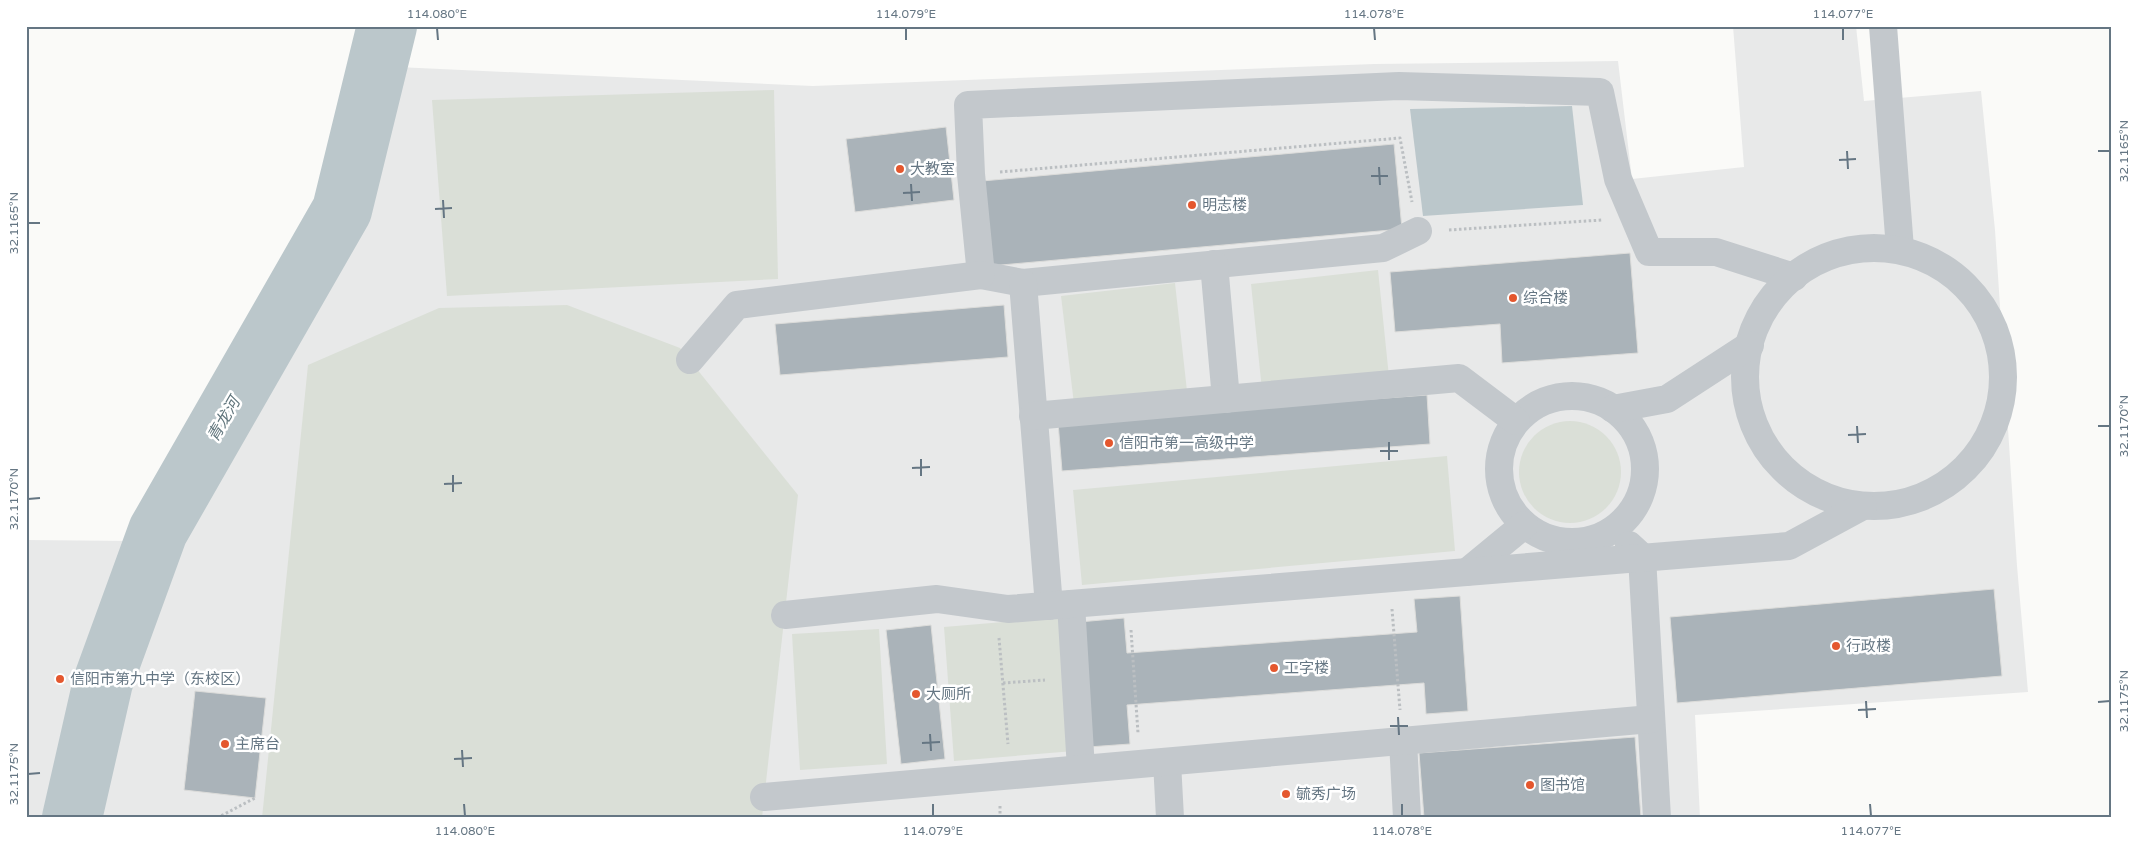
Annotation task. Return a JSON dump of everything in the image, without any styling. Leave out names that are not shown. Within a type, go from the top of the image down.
[{"type":"street","points":[[1883,26],[1900,249]]},
{"type":"street","points":[[981,275],[971,174],[968,105],[1399,86],[1600,92],[1618,179],[1649,252],[1716,252],[1794,277]]},
{"type":"street","points":[[690,360],[738,305],[981,275],[1022,283],[1383,248],[1418,232]]},
{"type":"street","points":[[1856,248],[1900,249],[1937,263],[1968,287],[1991,318],[2003,355],[2004,399],[1989,441],[1961,475],[1924,498],[1881,508],[1863,506],[1837,502],[1797,482],[1766,451],[1748,411],[1744,367],[1754,325],[1779,288],[1794,277],[1814,262],[1856,248]]},
{"type":"street","points":[[1214,264],[1226,399]]},
{"type":"street","points":[[1022,283],[1033,416],[1060,605],[1075,678],[1081,769]]},
{"type":"street","points":[[1613,409],[1667,399],[1750,345]]},
{"type":"street","points":[[1033,416],[1459,378],[1516,421]]},
{"type":"street","points":[[1580,395],[1604,403],[1625,418],[1640,439],[1646,464],[1643,489],[1631,512],[1613,529],[1590,540],[1567,542],[1544,536],[1524,524],[1509,508],[1500,486],[1498,463],[1504,440],[1516,421],[1533,406],[1555,397],[1580,395]]},
{"type":"street","points":[[785,615],[937,599],[1008,609],[1789,546],[1863,506]]},
{"type":"street","points":[[1467,572],[1524,524]]},
{"type":"street","points":[[1613,529],[1642,557],[1657,818]]},
{"type":"street","points":[[764,797],[1651,719]]},
{"type":"street","points":[[1403,741],[1407,818]]},
{"type":"street","points":[[1167,762],[1170,818]]},
{"type":"path","points":[[971,174],[1400,138],[1418,232],[1635,218]]},
{"type":"path","points":[[1390,578],[1403,741]]},
{"type":"path","points":[[1129,600],[1140,764]]},
{"type":"path","points":[[996,607],[1011,775]]},
{"type":"path","points":[[1003,683],[1075,678]]},
{"type":"path","points":[[217,818],[255,798]]},
{"type":"shaded area","name":"信阳市第一高级中学","points":[[1733,26],[1856,26],[1864,101],[1981,91],[1995,230],[2017,566],[2028,692],[1695,715],[1700,818],[72,818],[103,682],[158,531],[342,210],[376,66],[813,86],[1374,64],[1618,61],[1632,179],[1744,167]]},
{"type":"shaded area","points":[[774,90],[778,279],[447,296],[432,100]]},
{"type":"shaded area","points":[[1572,106],[1583,205],[1423,216],[1410,109]]},
{"type":"shaded area","points":[[1378,270],[1389,377],[1262,390],[1251,284]]},
{"type":"shaded area","points":[[1175,283],[1187,391],[1074,404],[1061,296]]},
{"type":"shaded area","points":[[567,305],[680,348],[798,495],[762,818],[262,818],[308,365],[439,308]]},
{"type":"shaded area","points":[[1570,421],[1590,424],[1599,429],[1613,443],[1618,452],[1621,472],[1618,492],[1613,501],[1599,515],[1590,520],[1570,523],[1550,520],[1541,515],[1527,501],[1522,492],[1519,472],[1522,452],[1527,443],[1541,429],[1550,424]]},
{"type":"shaded area","points":[[1447,456],[1455,551],[1082,585],[1073,490]]},
{"type":"shaded area","name":"信阳市第九中学（东校区）","points":[[26,540],[130,541],[56,818],[26,818]]},
{"type":"shaded area","points":[[1063,617],[1074,751],[954,761],[944,627]]},
{"type":"shaded area","points":[[879,629],[887,764],[800,770],[792,634]]},
{"type":"building","name":"大教室","points":[[946,127],[954,200],[855,212],[846,139]]},
{"type":"building","name":"明志楼","points":[[1394,144],[1402,229],[990,266],[982,181]]},
{"type":"building","name":"综合楼","points":[[1630,253],[1638,353],[1502,363],[1500,324],[1395,332],[1390,272]]},
{"type":"building","points":[[1004,305],[1008,357],[780,375],[775,324]]},
{"type":"building","points":[[1427,395],[1430,444],[1062,471],[1058,422]]},
{"type":"building","name":"行政楼","points":[[1994,589],[2002,676],[1677,703],[1670,617]]},
{"type":"building","name":"工字楼","points":[[1460,596],[1468,711],[1426,714],[1424,683],[1127,705],[1130,744],[1088,747],[1079,622],[1124,618],[1127,653],[1417,632],[1414,599]]},
{"type":"building","name":"大厕所","points":[[931,625],[945,759],[901,764],[886,630]]},
{"type":"building","name":"主席台","points":[[195,691],[266,698],[255,798],[184,790]]},
{"type":"building","name":"图书馆","points":[[1635,737],[1641,818],[1424,818],[1419,753]]},
{"type":"waterway","name":"青龙河","points":[[72,818],[103,682],[158,531],[342,210],[387,26]]},
{"type":"place","name":"大教室","points":[[900,169]]},
{"type":"place","name":"明志楼","points":[[1192,205]]},
{"type":"place","name":"综合楼","points":[[1513,298]]},
{"type":"place","name":"信阳市第一高级中学","points":[[1109,443]]},
{"type":"place","name":"行政楼","points":[[1836,646]]},
{"type":"place","name":"工字楼","points":[[1274,668]]},
{"type":"place","name":"信阳市第九中学（东校区）","points":[[60,679]]},
{"type":"place","name":"大厕所","points":[[916,694]]},
{"type":"place","name":"主席台","points":[[225,744]]},
{"type":"place","name":"图书馆","points":[[1530,785]]},
{"type":"place","name":"毓秀广场","points":[[1286,794]]}]
